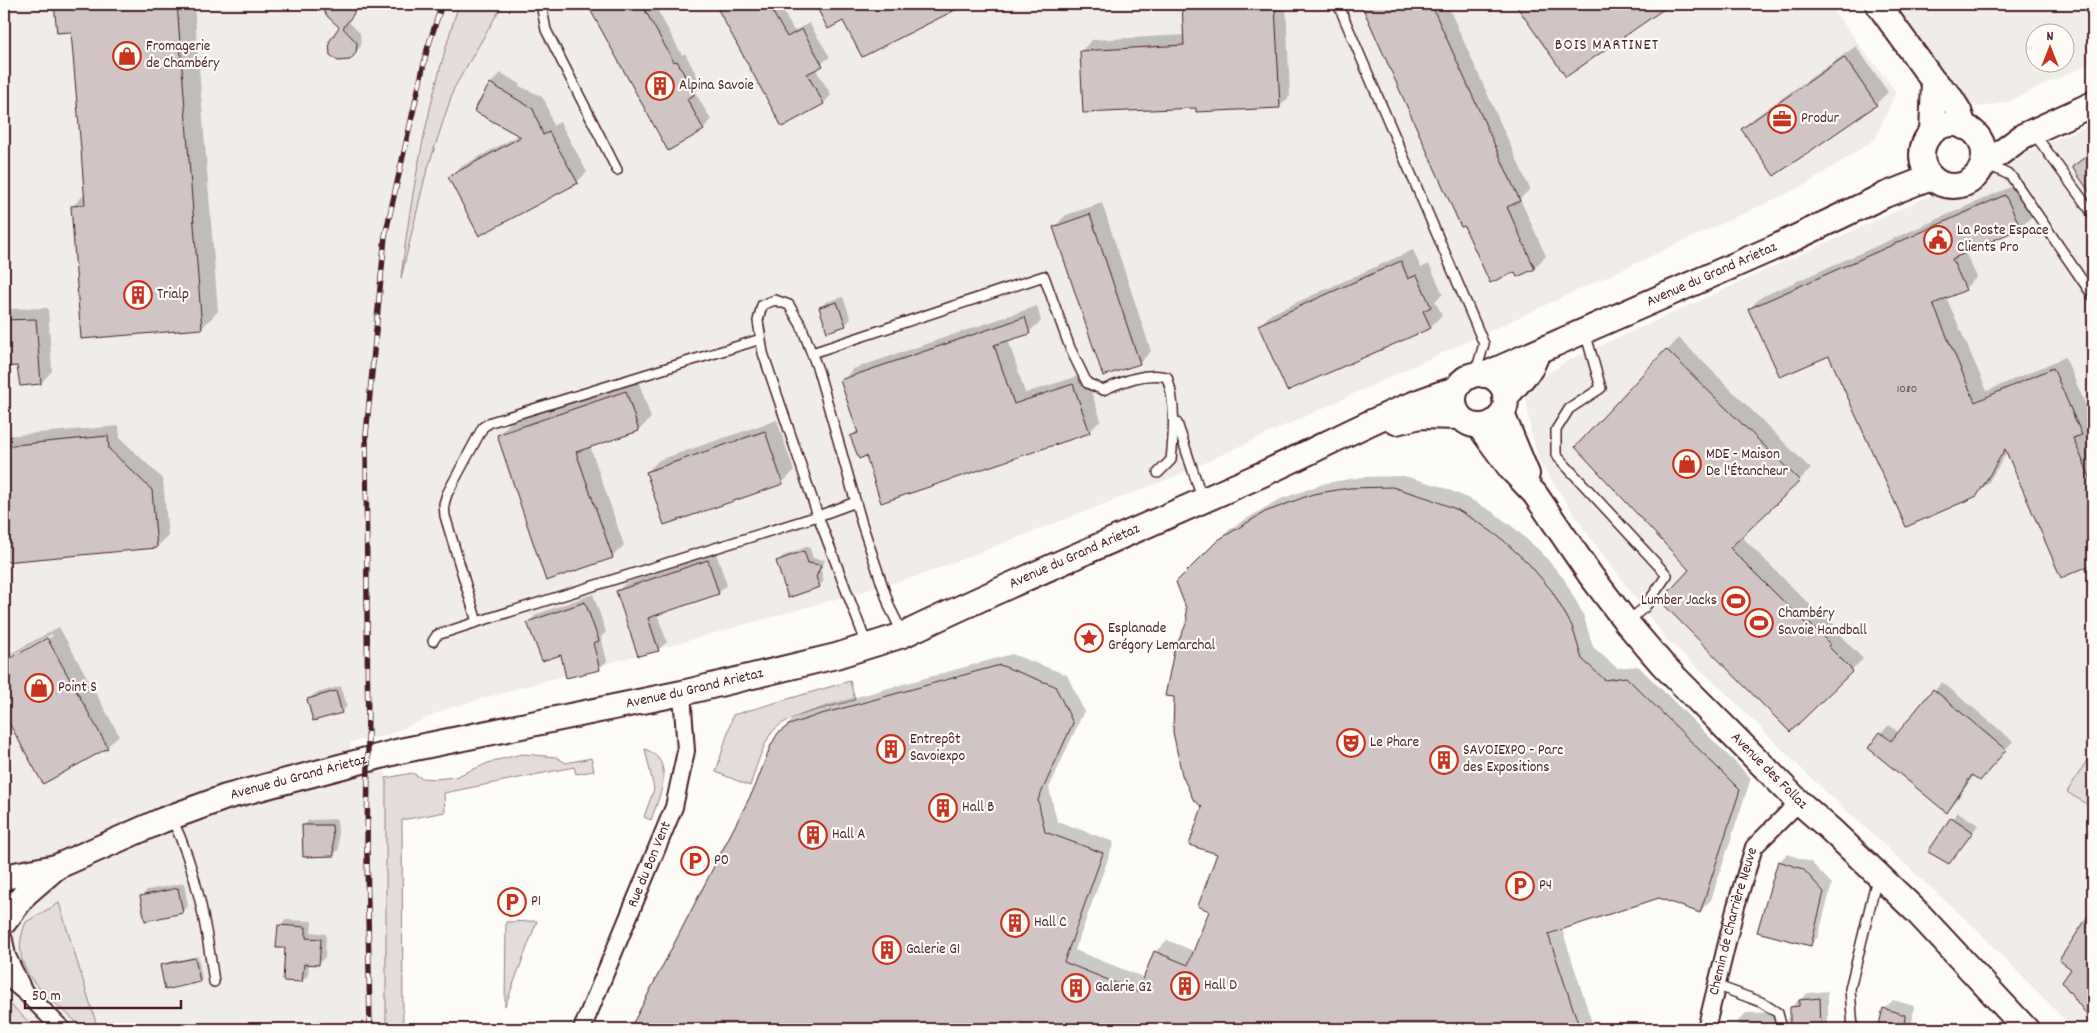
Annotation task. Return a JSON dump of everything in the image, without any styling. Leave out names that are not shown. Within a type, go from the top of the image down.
[{"type":"main road","points":[[1878,4],[1934,82],[1949,95],[1983,150],[1983,166]]},
{"type":"main road","points":[[1934,82],[1926,169],[1931,177],[1939,183],[1950,186],[1960,186],[1974,178],[1983,166],[2028,133],[2093,104]]},
{"type":"main road","points":[[1927,144],[1940,128],[1950,125],[1971,131],[2028,133]]},
{"type":"main road","name":"Avenue du Grand Arietaz","points":[[1885,195],[1927,144]]},
{"type":"main road","name":"Avenue du Grand Arietaz","points":[[4,877],[56,867],[171,817],[226,797],[400,751],[682,693],[868,647],[903,635],[954,610],[1312,452],[1388,414],[1585,332],[1778,246],[1885,195],[1931,177]]},
{"type":"main road","points":[[1504,406],[1498,383],[1471,379],[1454,403],[1469,421],[1496,421],[1504,406],[1531,368],[1538,352]]},
{"type":"main road","name":"Avenue des Follaz","points":[[1504,406],[1535,494]]},
{"type":"main road","name":"Avenue du Grand Arietaz","points":[[1312,452],[1392,423],[1420,416],[1469,421]]},
{"type":"main road","name":"Avenue des Follaz","points":[[1469,421],[1535,494],[1591,576],[1627,622],[1703,706],[1799,802],[1917,912],[2026,1029]]},
{"type":"main road","name":"Avenue du Grand Arietaz","points":[[4,922],[25,894],[56,867]]},
{"type":"main road","points":[[4,901],[6,910],[4,922]]},
{"type":"street","name":"Rue du Bon Vent","points":[[582,1029],[674,807],[686,751],[682,693]]},
{"type":"street","name":"Chemin de Charrière Neuve","points":[[1706,1029],[1736,906],[1754,847],[1799,802]]},
{"type":"street","points":[[4,940],[7,956],[26,993]]},
{"type":"street","points":[[4,975],[26,993],[62,1029]]},
{"type":"lane","points":[[541,4],[546,30],[617,170]]},
{"type":"lane","points":[[1338,4],[1484,344],[1471,379]]},
{"type":"lane","points":[[2028,133],[2093,214]]},
{"type":"lane","points":[[1983,166],[1996,168],[2010,176],[2093,296]]},
{"type":"lane","points":[[812,353],[1044,276],[1070,348],[1087,383],[1104,390],[1126,381],[1154,374],[1167,377],[1173,395],[1174,434],[1171,460],[1158,473]]},
{"type":"lane","points":[[868,647],[818,516],[763,353],[758,321],[762,305],[775,300],[789,305],[801,325],[812,353],[856,502],[890,608],[903,635]]},
{"type":"lane","points":[[1585,332],[1601,388],[1569,409],[1556,430],[1556,455],[1667,576],[1645,607],[1627,622]]},
{"type":"lane","points":[[477,622],[445,516],[444,504],[447,494],[483,427],[492,422],[761,339]]},
{"type":"lane","points":[[1173,412],[1203,501]]},
{"type":"lane","points":[[433,641],[437,635],[818,516],[856,502]]},
{"type":"lane","points":[[171,817],[183,841],[195,874],[206,923],[214,982]]},
{"type":"lane","points":[[1853,1029],[1850,989],[1878,875]]},
{"type":"lane","points":[[1718,986],[1761,1002],[1778,1013],[1782,1029]]},
{"type":"shaded area","points":[[4,4],[1828,4],[1896,92],[1875,139],[1805,185],[1176,476],[921,575],[449,708],[385,736],[350,742],[351,775],[386,767],[386,1029],[4,1029]]},
{"type":"shaded area","points":[[459,4],[503,4],[454,88],[425,177],[401,278],[423,140],[439,72]]},
{"type":"shaded area","points":[[1894,4],[2093,4],[2093,62],[2074,71],[2074,22],[2024,22],[2024,72],[2072,72],[2007,102],[1979,107],[1957,100]]},
{"type":"shaded area","points":[[2093,123],[2093,1029],[2070,1029],[2065,1020],[1976,929],[1808,775],[1721,688],[1667,640],[1589,536],[1539,461],[1531,432],[1526,398],[1537,382],[1565,362]]},
{"type":"shaded area","points":[[850,681],[855,700],[813,711],[782,723],[775,729],[767,740],[750,786],[716,772],[733,715]]},
{"type":"shaded area","points":[[645,749],[655,755],[661,762],[663,771],[661,791],[651,820],[644,817],[654,789]]},
{"type":"shaded area","points":[[2093,751],[2093,808],[2067,792]]},
{"type":"shaded area","points":[[522,754],[556,757],[566,763],[591,758],[594,771],[576,774],[574,767],[444,793],[445,812],[402,820],[403,1029],[386,1029],[386,778],[412,773],[422,778],[455,777],[493,761]]},
{"type":"shaded area","points":[[59,903],[98,1029],[83,1029],[46,995],[26,970],[21,956],[21,940],[26,922]]},
{"type":"shaded area","points":[[537,921],[505,1006],[506,922]]},
{"type":"shaded area","points":[[4,998],[36,1029],[4,1029]]},
{"type":"building","points":[[54,4],[177,4],[202,329],[81,339],[71,206],[85,205],[81,150],[71,32],[57,33]]},
{"type":"building","points":[[319,4],[357,4],[353,15],[343,28],[357,43],[356,53],[350,60],[338,61],[330,55],[329,42],[339,27],[328,17]]},
{"type":"building","name":"Alpina Savoie","points":[[587,4],[631,4],[634,9],[642,5],[674,62],[677,61],[685,76],[683,76],[694,95],[687,99],[704,130],[668,151]]},
{"type":"building","points":[[715,4],[768,4],[787,37],[802,29],[823,66],[807,74],[824,104],[782,127]]},
{"type":"building","points":[[815,4],[967,4],[862,57],[843,21],[828,29]]},
{"type":"building","points":[[1182,4],[1275,4],[1280,108],[1196,112],[1196,108],[1083,113],[1080,51],[1184,45]]},
{"type":"building","points":[[1361,4],[1431,4],[1520,201],[1507,207],[1535,269],[1517,277],[1515,272],[1490,283],[1464,226],[1461,227]]},
{"type":"building","points":[[1515,4],[1671,4],[1566,77]]},
{"type":"building","points":[[1844,57],[1877,105],[1774,176],[1741,129]]},
{"type":"building","points":[[490,83],[533,109],[543,135],[549,132],[578,183],[479,236],[448,177],[521,137],[474,111]]},
{"type":"building","points":[[2093,151],[2093,197],[2072,167]]},
{"type":"building","points":[[2005,195],[2021,228],[1952,259],[1966,290],[1933,304],[1975,402],[2053,368],[2082,435],[2073,438],[2093,484],[2093,564],[2061,578],[2005,449],[1977,496],[1906,527],[1829,356],[1780,377],[1748,309]]},
{"type":"building","points":[[1090,214],[1140,364],[1103,376],[1053,227]]},
{"type":"building","points":[[1401,261],[1408,279],[1417,275],[1431,307],[1423,311],[1431,328],[1287,391],[1258,325]]},
{"type":"building","points":[[837,302],[846,326],[827,332],[819,307]]},
{"type":"building","points":[[1025,317],[1030,334],[994,345],[1014,404],[1073,384],[1090,433],[881,503],[866,456],[859,459],[850,436],[858,433],[840,380]]},
{"type":"building","points":[[36,319],[41,384],[20,386],[17,366],[4,367],[4,320]]},
{"type":"building","name":"MDE - Maison De l'Étancheur","points":[[1666,349],[1800,481],[1730,548],[1808,626],[1810,624],[1830,644],[1828,646],[1853,671],[1790,732],[1660,601],[1689,570],[1575,447]]},
{"type":"building","points":[[626,391],[639,431],[576,452],[613,558],[546,581],[497,435]]},
{"type":"building","points":[[765,431],[783,484],[664,525],[646,472]]},
{"type":"building","points":[[108,436],[109,449],[152,490],[157,548],[4,562],[4,446]]},
{"type":"building","name":"SAVOIEXPO - Parc des Expositions","points":[[1392,487],[1458,510],[1503,540],[1529,564],[1552,591],[1572,626],[1582,659],[1605,680],[1626,677],[1740,790],[1700,913],[1659,898],[1548,934],[1580,1029],[630,1029],[755,787],[771,745],[778,733],[789,725],[818,715],[1000,665],[1055,686],[1073,723],[1038,800],[1045,832],[1103,853],[1064,962],[1138,992],[1154,951],[1188,965],[1209,911],[1198,906],[1217,854],[1189,845],[1202,807],[1193,799],[1182,775],[1173,732],[1174,697],[1165,696],[1174,651],[1187,622],[1186,608],[1176,582],[1218,540],[1265,512],[1313,494],[1349,488]]},
{"type":"building","points":[[804,551],[808,563],[821,565],[816,577],[820,587],[788,598],[776,561]]},
{"type":"building","points":[[708,560],[719,594],[648,618],[659,651],[638,656],[616,591]]},
{"type":"building","points":[[585,602],[599,641],[593,643],[600,670],[566,678],[561,655],[542,661],[527,622]]},
{"type":"building","name":"Point S","points":[[47,638],[108,748],[43,784],[4,714],[4,662]]},
{"type":"building","points":[[1933,689],[2006,750],[1980,781],[1972,775],[1947,813],[1868,748],[1880,732],[1891,741]]},
{"type":"building","points":[[336,691],[342,713],[313,721],[307,699]]},
{"type":"building","points":[[1951,817],[1973,832],[1949,864],[1928,852]]},
{"type":"building","points":[[302,825],[332,825],[334,856],[303,857]]},
{"type":"building","points":[[1778,861],[1803,869],[1824,892],[1811,946],[1757,932]]},
{"type":"building","points":[[178,888],[183,913],[145,921],[140,896]]},
{"type":"building","points":[[2093,909],[2093,1023],[2062,982],[2071,969],[2059,960]]},
{"type":"building","points":[[278,925],[306,927],[306,938],[321,939],[319,965],[304,964],[302,982],[283,981],[285,948],[276,948]]},
{"type":"building","points":[[195,958],[200,982],[165,990],[160,965]]},
{"type":"building","points":[[1820,998],[1821,1029],[1790,1029],[1790,1007],[1799,1006],[1799,1000]]},
{"type":"building","points":[[1883,1008],[1905,1015],[1904,1029],[1878,1029]]},
{"type":"railway","points":[[370,1029],[367,853],[366,435],[385,236],[427,50],[442,4]]},
{"type":"place","name":"Fromagerie de Chambéry","points":[[127,56]]},
{"type":"place","name":"Alpina Savoie","points":[[660,86]]},
{"type":"place","name":"Produr","points":[[1782,119]]},
{"type":"place","name":"La Poste Espace Clients Pro","points":[[1938,240]]},
{"type":"place","name":"Trialp","points":[[138,295]]},
{"type":"place","name":"MDE - Maison De l'Étancheur","points":[[1687,464]]},
{"type":"place","name":"Lumber Jacks","points":[[1736,601]]},
{"type":"place","name":"Chambéry Savoie Handball","points":[[1759,623]]},
{"type":"place","name":"Esplanade Grégory Lemarchal","points":[[1089,638]]},
{"type":"place","name":"Point S","points":[[39,688]]},
{"type":"place","name":"Le Phare","points":[[1351,743]]},
{"type":"place","name":"Entrepôt Savoiexpo","points":[[891,749]]},
{"type":"place","name":"SAVOIEXPO - Parc des Expositions","points":[[1444,760]]},
{"type":"place","name":"Hall B","points":[[943,808]]},
{"type":"place","name":"Hall A","points":[[813,835]]},
{"type":"place","name":"P0","points":[[695,861]]},
{"type":"place","name":"P4","points":[[1520,886]]},
{"type":"place","name":"P1","points":[[512,902]]},
{"type":"place","name":"Hall C","points":[[1015,923]]},
{"type":"place","name":"Galerie G1","points":[[887,950]]},
{"type":"place","name":"Hall D","points":[[1185,986]]},
{"type":"place","name":"Galerie G2","points":[[1076,988]]},
{"type":"district","name":"BOIS MARTINET","points":[[1607,45]]}]
